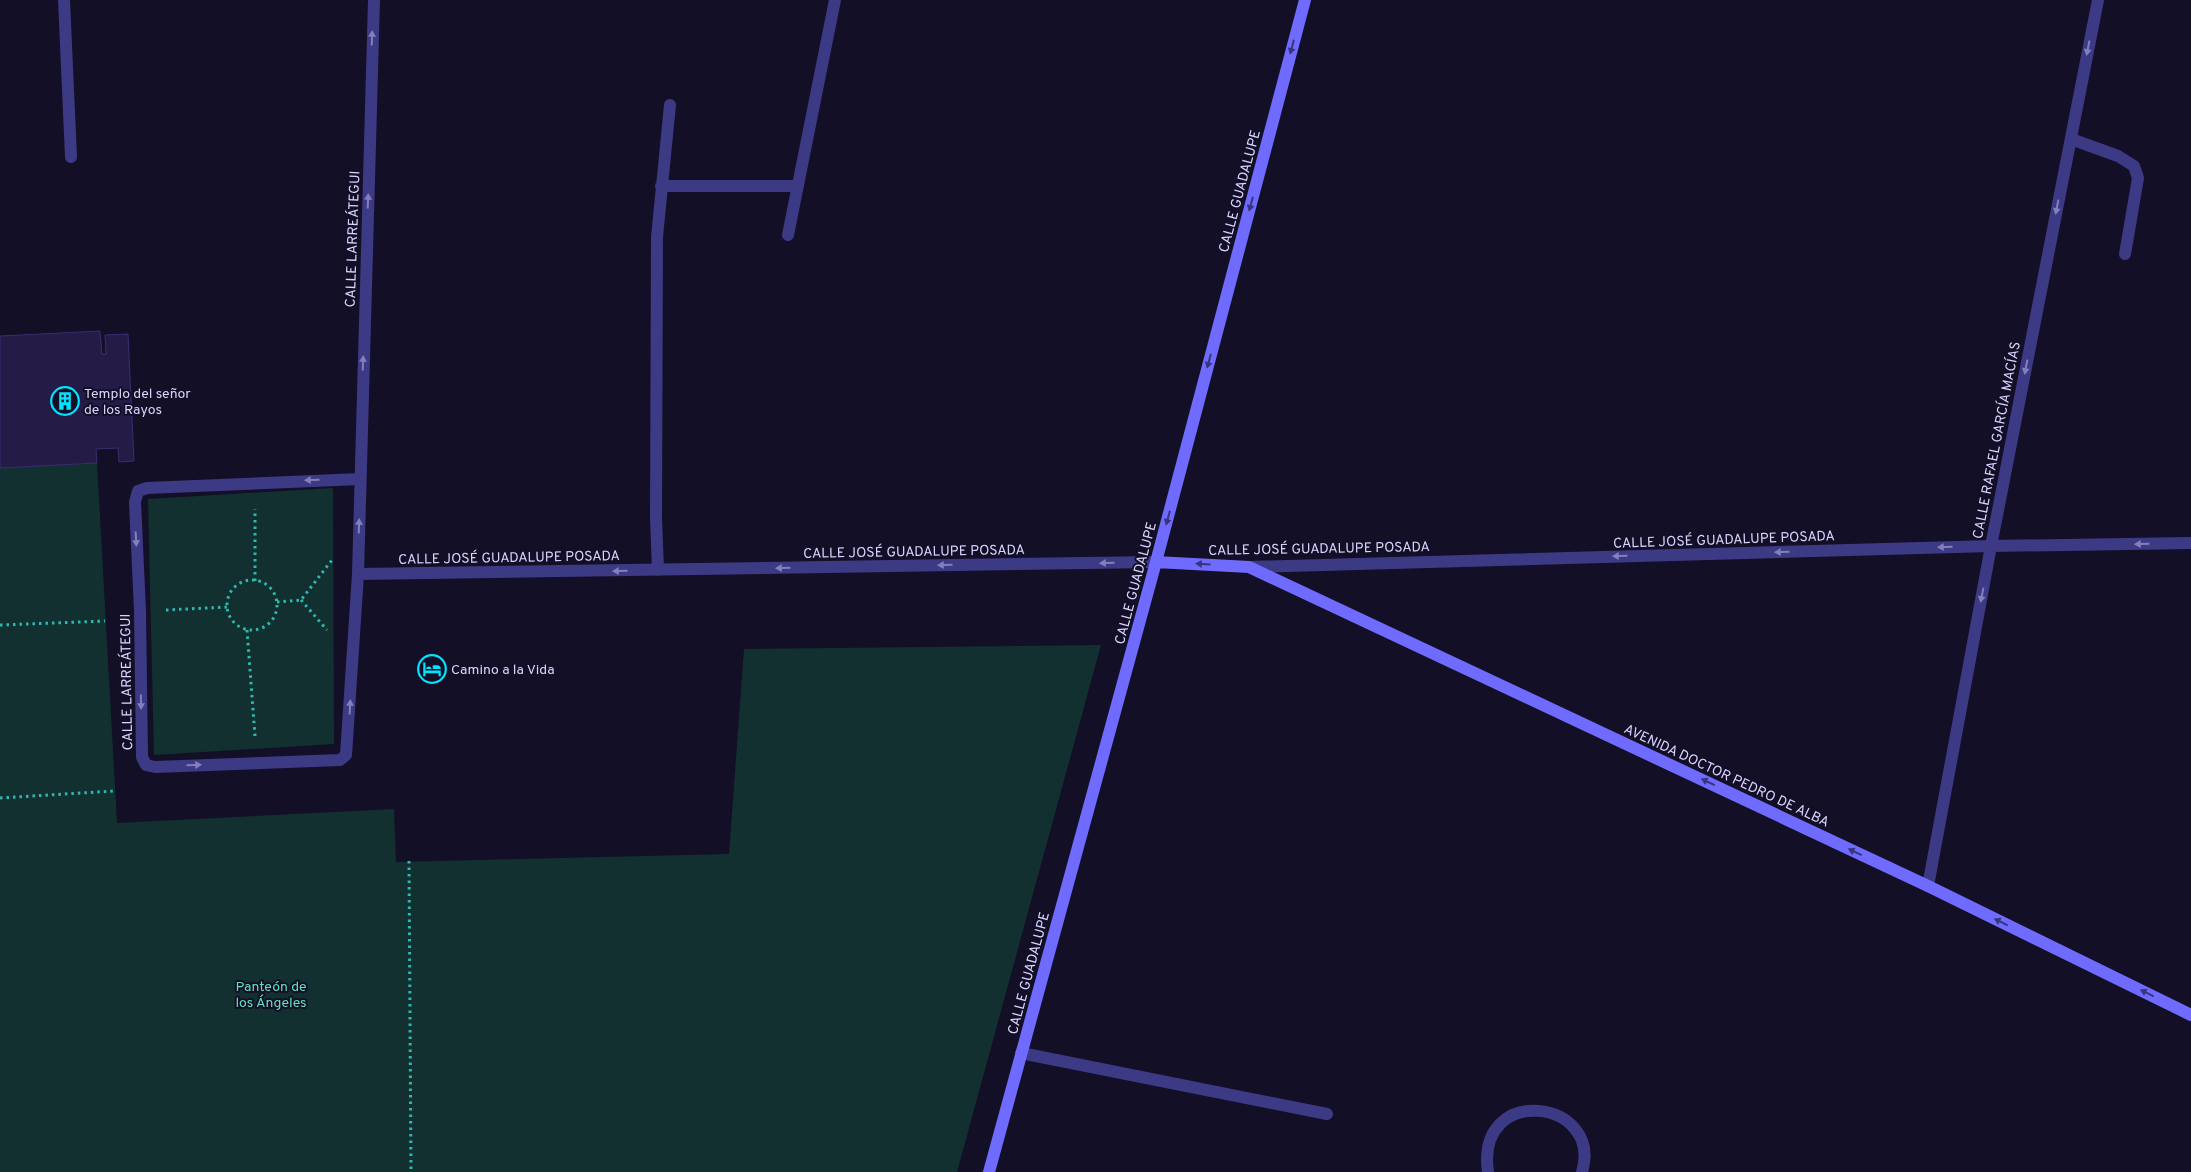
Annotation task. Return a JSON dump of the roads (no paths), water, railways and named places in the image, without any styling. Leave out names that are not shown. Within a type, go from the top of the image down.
[{"type":"street","points":[[64,0],[71,157]]},
{"type":"street","name":"CALLE LARREÁTEGUI","points":[[360,479],[255,482],[148,488],[138,491],[135,502],[140,611],[142,757],[146,765],[156,767],[340,760],[346,755],[358,574],[374,0]]},
{"type":"street","points":[[788,234],[835,0]]},
{"type":"street","name":"CALLE GUADALUPE","points":[[989,1172],[1156,562],[1305,0]]},
{"type":"street","name":"CALLE RAFAEL GARCÍA MACÍAS","points":[[1928,886],[1991,546],[2098,0]]},
{"type":"street","points":[[658,570],[656,518],[657,247],[661,186],[670,105]]},
{"type":"street","points":[[2070,139],[2118,156],[2134,166],[2138,178],[2125,254]]},
{"type":"street","points":[[661,186],[798,186]]},
{"type":"street","name":"CALLE JOSÉ GUADALUPE POSADA","points":[[358,574],[1156,562],[1250,567],[1991,546],[2191,543]]},
{"type":"street","name":"AVENIDA DOCTOR PEDRO DE ALBA","points":[[1250,567],[1928,886],[2191,1015]]},
{"type":"street","points":[[1021,1053],[1327,1114]]},
{"type":"street","points":[[1488,1172],[1486,1155],[1490,1140],[1499,1126],[1511,1116],[1526,1110],[1542,1110],[1558,1114],[1570,1125],[1579,1138],[1584,1153],[1582,1172]]},
{"type":"place","name":"Templo del señor de los Rayos","points":[[65,401]]},
{"type":"place","name":"Camino a la Vida","points":[[432,669]]},
{"type":"park label","name":"Panteón de los Ángeles","points":[[271,994]]}]
